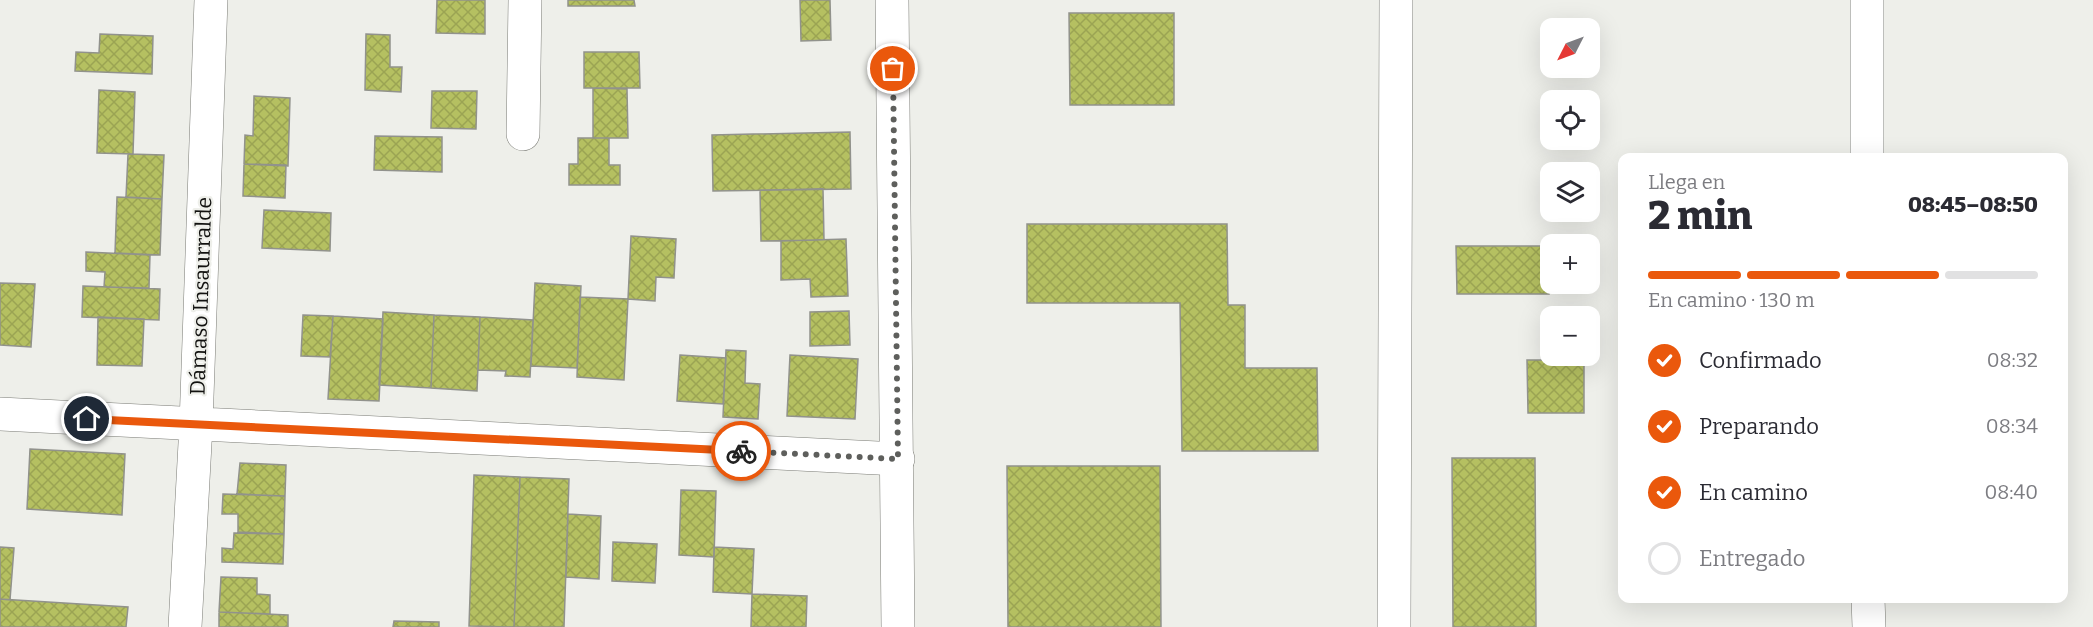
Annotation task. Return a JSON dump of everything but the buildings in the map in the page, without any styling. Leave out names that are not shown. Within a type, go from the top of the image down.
[{"type":"street","name":"Dámaso Insaurralde","points":[[185,627],[196,425],[211,0]]},
{"type":"street","points":[[523,134],[525,0]]},
{"type":"street","points":[[892,0],[898,627]]},
{"type":"street","points":[[1394,627],[1396,0]]},
{"type":"street","points":[[1867,0],[1867,153]]},
{"type":"street","points":[[0,414],[898,459]]},
{"type":"street","points":[[1868,603],[1869,627]]},
{"type":"way so far","points":[[741,451],[898,459],[893,69]]},
{"type":"route","points":[[87,419],[741,451]]}]
